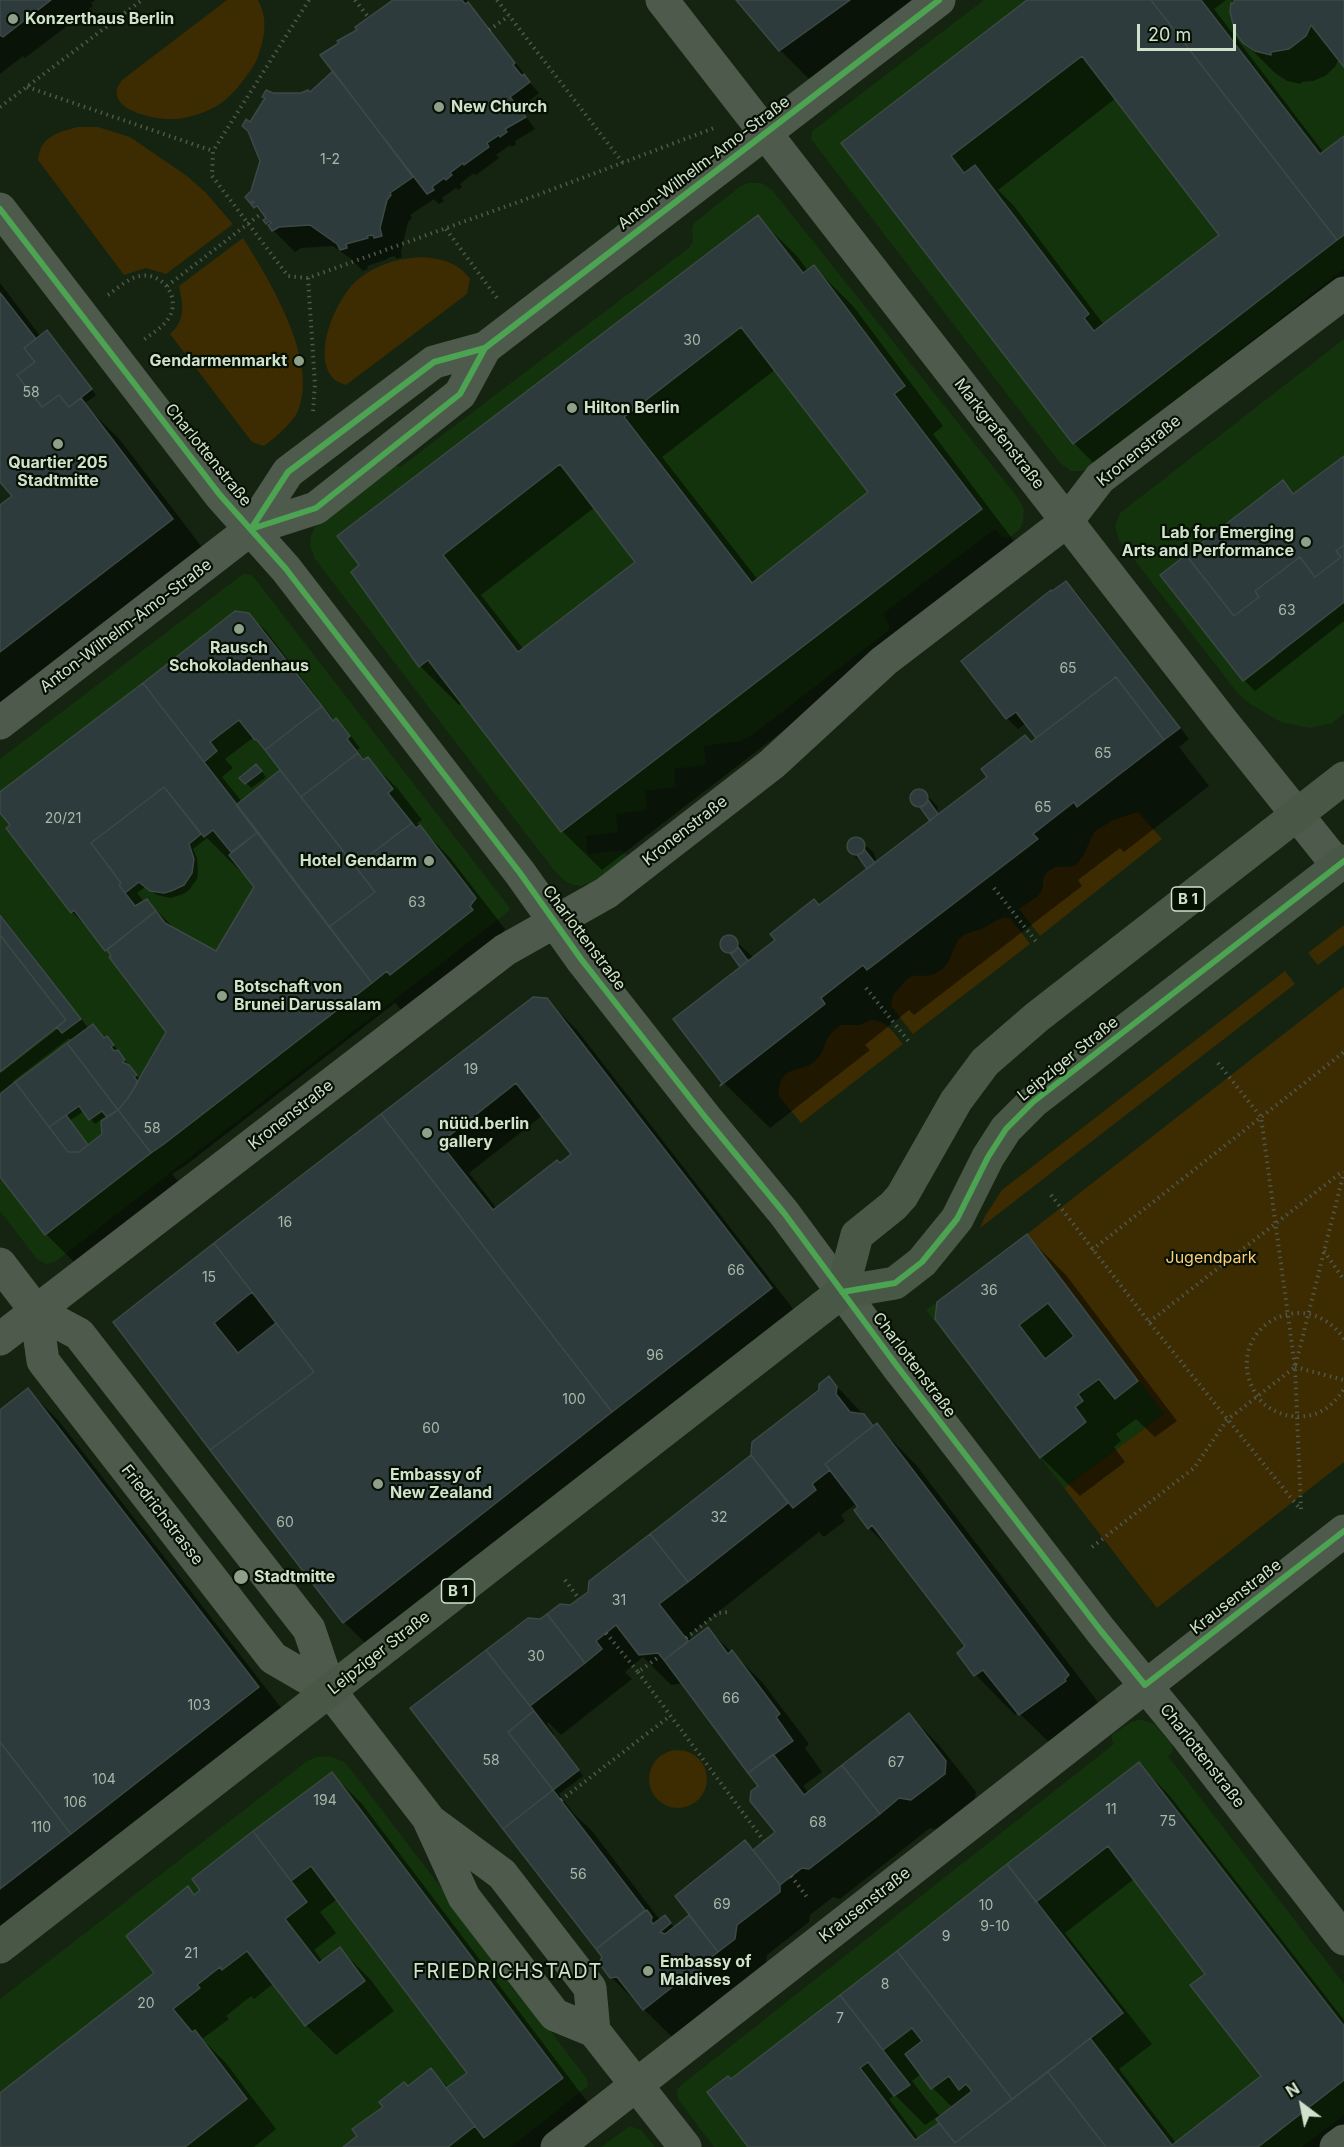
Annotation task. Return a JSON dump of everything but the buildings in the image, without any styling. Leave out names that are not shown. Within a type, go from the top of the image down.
[{"type":"main road","name":"B 1","points":[[842,1292],[857,1236],[902,1196],[956,1101],[984,1062],[1037,1017],[1344,778]]},
{"type":"main road","name":"Leipziger Straße","points":[[0,1947],[842,1292],[895,1283],[922,1262],[957,1219],[988,1157],[1006,1129],[1033,1102],[1341,864]]},
{"type":"street","name":"Markgrafenstraße","points":[[662,0],[1297,814],[1341,864]]},
{"type":"street","name":"Anton-Wilhelm-Amo-Straße","points":[[0,723],[251,529],[288,472],[434,362],[485,348],[939,0]]},
{"type":"street","name":"Charlottenstraße","points":[[0,209],[220,495],[286,569],[520,873],[581,959],[784,1213],[897,1366],[1094,1622],[1344,1939]]},
{"type":"street","name":"Kronenstraße","points":[[0,1339],[505,950],[606,893],[772,764],[884,661],[1067,521],[1100,478],[1344,293]]},
{"type":"street","name":"Anton-Wilhelm-Amo-Straße","points":[[251,529],[316,508],[460,394],[485,348]]},
{"type":"street","name":"Friedrichstrasse","points":[[0,1264],[36,1311],[79,1334],[309,1629],[330,1691],[428,1818],[464,1897],[555,2016],[594,2031],[590,1988],[502,1874],[428,1818]]},
{"type":"street","name":"Friedrichstrasse","points":[[36,1311],[43,1361],[273,1658],[330,1691]]},
{"type":"street","name":"Krausenstraße","points":[[557,2147],[1344,1531]]},
{"type":"street","points":[[594,2031],[684,2147]]},
{"type":"street","points":[[1336,2147],[1344,2141]]},
{"type":"path","points":[[0,107],[142,0]]},
{"type":"path","points":[[309,0],[213,151],[213,176],[288,276],[308,278],[446,229],[719,126]]},
{"type":"path","points":[[355,0],[368,18]]},
{"type":"path","points":[[496,0],[623,163]]},
{"type":"path","points":[[489,30],[509,16]]},
{"type":"path","points":[[27,87],[213,151]]},
{"type":"path","points":[[167,286],[262,213]]},
{"type":"path","points":[[446,229],[517,324]]},
{"type":"path","points":[[105,297],[128,280],[140,276],[158,279],[167,286],[173,303],[169,317],[140,342]]},
{"type":"path","points":[[308,278],[315,384],[313,414]]},
{"type":"path","points":[[994,888],[1038,944]]},
{"type":"path","points":[[867,988],[910,1043]]},
{"type":"path","points":[[1092,1250],[1344,1052]]},
{"type":"path","points":[[1051,1195],[1092,1250],[1301,1511],[1299,1417],[1295,1366],[1261,1118],[1218,1063]]},
{"type":"path","points":[[1149,1322],[1344,1171]]},
{"type":"path","points":[[1092,1547],[1194,1468],[1227,1420],[1295,1366],[1344,1171]]},
{"type":"path","points":[[1324,1251],[1344,1280]]},
{"type":"path","points":[[1344,1339],[1337,1329],[1324,1319],[1309,1313],[1288,1313],[1272,1320],[1258,1331],[1250,1347],[1246,1364],[1249,1381],[1257,1397],[1269,1408],[1283,1415],[1299,1417],[1325,1410],[1336,1401],[1344,1389]]},
{"type":"path","points":[[1295,1366],[1344,1380]]},
{"type":"path","points":[[565,1580],[579,1599]]},
{"type":"path","points":[[686,1638],[718,1613],[728,1612]]},
{"type":"path","points":[[606,1633],[638,1672],[764,1841]]},
{"type":"path","points":[[638,1672],[660,1656]]},
{"type":"path","points":[[561,1800],[670,1716]]},
{"type":"path","points":[[791,1876],[807,1897]]},
{"type":"shaded area","points":[[984,0],[1344,0],[1344,269],[1087,469],[1081,471],[1071,471],[1060,463],[811,139],[815,129]]},
{"type":"shaded area","points":[[748,183],[761,183],[772,190],[1018,498],[1024,509],[1023,522],[1019,530],[1009,538],[1002,537],[994,530],[883,614],[890,625],[888,631],[752,735],[741,741],[704,746],[706,765],[674,769],[676,787],[645,791],[647,810],[616,814],[618,832],[586,836],[588,854],[622,850],[627,856],[598,882],[586,886],[588,883],[581,886],[573,885],[565,881],[553,869],[315,559],[310,546],[311,536],[316,524],[393,464],[400,467],[403,465],[690,247],[695,222]]},
{"type":"shaded area","points":[[1344,339],[1344,714],[1332,723],[1310,728],[1281,722],[1239,695],[1119,540],[1115,526],[1120,513]]},
{"type":"shaded area","points":[[243,574],[252,575],[509,907],[509,911],[55,1262],[46,1264],[37,1259],[0,1211],[0,759]]},
{"type":"shaded area","points":[[1027,1234],[1164,1414],[1064,1488],[926,1310]]},
{"type":"shaded area","points":[[1138,1720],[1154,1724],[1172,1745],[1173,1752],[1168,1756],[1344,1984],[1344,2115],[1302,2147],[714,2147],[678,2099],[677,2090],[680,2086],[1114,1744],[1112,1735]]},
{"type":"shaded area","points":[[329,1756],[344,1762],[349,1767],[587,2079],[588,2086],[511,2147],[0,2147],[0,1999],[306,1762],[316,1757]]},
{"type":"shaded area","points":[[630,2126],[641,2130],[655,2147],[601,2147]]},
{"type":"green space","points":[[227,0],[258,0],[264,21],[263,40],[259,54],[245,78],[230,95],[207,111],[176,119],[144,115],[124,106],[118,99],[117,90],[122,80]]},
{"type":"green space","points":[[78,127],[98,127],[130,137],[187,176],[206,193],[233,224],[166,274],[146,268],[124,275],[38,160],[39,152],[46,141],[63,131]]},
{"type":"green space","points":[[243,238],[266,276],[289,322],[302,371],[303,393],[297,413],[282,431],[264,446],[252,442],[170,334],[181,318],[179,286]]},
{"type":"green space","points":[[423,257],[443,260],[455,265],[465,273],[470,279],[467,294],[346,385],[336,381],[328,369],[325,357],[326,343],[334,315],[348,290],[362,276],[378,267],[404,259]]},
{"type":"green space","points":[[1138,812],[1162,839],[1040,936],[1019,909],[1039,895],[1047,872],[1055,867],[1070,867],[1077,864],[1094,832],[1113,820]]},
{"type":"green space","points":[[1005,917],[1011,919],[1030,944],[913,1034],[891,1006],[893,995],[910,977],[932,975],[943,968],[962,937]]},
{"type":"green space","points":[[1344,925],[1344,945],[1318,965],[1308,953]]},
{"type":"green space","points":[[1285,971],[1295,984],[980,1228],[1002,1190]]},
{"type":"green space","name":"Jugendpark","points":[[1344,987],[1344,1462],[1157,1608],[1064,1488],[1164,1414],[1027,1234]]},
{"type":"green space","points":[[871,1020],[886,1025],[903,1044],[801,1123],[779,1096],[783,1078],[817,1059],[830,1034],[841,1025],[860,1025]]},
{"type":"green space","points":[[678,1750],[689,1752],[702,1763],[707,1779],[705,1790],[694,1803],[678,1808],[667,1806],[654,1795],[649,1779],[651,1768],[662,1755]]},
{"type":"cycle path","points":[[251,529],[288,472],[434,362],[485,348],[939,0]]},
{"type":"cycle path","points":[[0,209],[220,495],[286,569],[520,873],[581,959],[784,1213],[897,1366],[1145,1685],[1344,1531]]},
{"type":"cycle path","points":[[251,529],[316,508],[460,394],[485,348]]},
{"type":"cycle path","points":[[842,1292],[895,1283],[922,1262],[957,1219],[988,1157],[1006,1129],[1033,1102],[1344,861]]},
{"type":"place","name":"Konzerthaus Berlin","points":[[13,19]]},
{"type":"place","name":"New Church","points":[[439,107]]},
{"type":"place","name":"Gendarmenmarkt","points":[[299,361]]},
{"type":"place","name":"Hilton Berlin","points":[[572,408]]},
{"type":"place","name":"Quartier 205 Stadtmitte","points":[[58,444]]},
{"type":"place","name":"Lab for Emerging Arts and Performance","points":[[1306,542]]},
{"type":"place","name":"Rausch Schokoladenhaus","points":[[239,629]]},
{"type":"place","name":"Hotel Gendarm","points":[[429,861]]},
{"type":"place","name":"Botschaft von Brunei Darussalam","points":[[222,996]]},
{"type":"place","name":"nüüd.berlin gallery","points":[[427,1133]]},
{"type":"place","name":"Embassy of New Zealand","points":[[378,1484]]},
{"type":"place","name":"Stadtmitte","points":[[241,1577]]},
{"type":"place","name":"Embassy of Maldives","points":[[648,1971]]},
{"type":"district","name":"FRIEDRICHSTADT","points":[[508,1972]]}]
